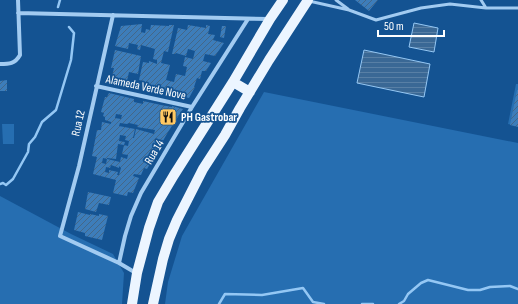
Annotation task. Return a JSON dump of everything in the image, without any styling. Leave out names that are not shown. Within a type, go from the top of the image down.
[{"type":"main road","points":[[132,304],[137,273],[149,228],[158,202],[224,98],[270,19],[283,0]]},
{"type":"main road","points":[[153,304],[163,259],[177,220],[204,169],[226,135],[240,108],[308,0]]},
{"type":"main road","points":[[233,82],[250,92]]},
{"type":"main road","points":[[224,98],[240,108]]},
{"type":"street","points":[[0,64],[12,64],[20,55],[18,0]]},
{"type":"street","points":[[18,13],[270,19]]},
{"type":"street","name":"Rua 12","points":[[113,15],[79,166],[60,236],[119,263]]},
{"type":"street","name":"Rua 14","points":[[119,263],[131,216],[141,193],[192,107],[248,19]]},
{"type":"street","name":"Alameda Verde Nove","points":[[96,86],[192,107]]},
{"type":"street","points":[[119,263],[137,273]]},
{"type":"lane","points":[[308,0],[349,10],[376,20],[421,8],[450,4],[486,8],[518,8]]},
{"type":"lane","points":[[336,0],[349,10]]},
{"type":"lane","points":[[480,0],[486,8]]},
{"type":"shaded area","points":[[414,23],[438,28],[434,52],[409,47]]},
{"type":"shaded area","points":[[364,50],[430,64],[424,97],[357,83]]},
{"type":"shaded area","points":[[516,84],[518,84],[518,126],[508,124]]},
{"type":"shaded area","points":[[264,92],[518,143],[518,304],[165,304],[168,282],[182,236]]},
{"type":"shaded area","points":[[2,124],[14,124],[14,144],[3,144]]},
{"type":"shaded area","points":[[0,196],[71,234],[113,254],[124,273],[122,304],[0,304]]},
{"type":"building","points":[[355,0],[378,0],[369,11]]},
{"type":"building","points":[[142,24],[141,32],[145,33],[146,29],[150,30],[151,25],[174,25],[168,52],[164,51],[161,63],[170,65],[166,80],[174,82],[176,74],[185,76],[187,67],[183,66],[185,57],[193,59],[195,51],[188,49],[186,56],[176,53],[172,54],[178,28],[187,30],[188,25],[206,28],[206,25],[210,26],[208,34],[215,35],[213,40],[224,43],[215,56],[205,54],[203,61],[211,63],[206,71],[202,71],[200,79],[197,78],[195,87],[189,98],[164,92],[164,89],[155,87],[154,90],[141,87],[143,81],[139,80],[143,62],[149,63],[149,61],[157,64],[157,60],[153,59],[155,49],[141,45],[140,50],[137,49],[138,45],[129,43],[128,49],[115,46],[121,26]]},
{"type":"building","points":[[222,26],[226,26],[224,38],[220,37]]},
{"type":"building","points":[[115,50],[141,56],[138,74],[129,72],[127,81],[119,79],[119,82],[111,80],[114,68],[111,68]]},
{"type":"building","points":[[7,80],[7,91],[0,91],[0,81]]},
{"type":"building","points":[[518,90],[518,127],[510,125]]},
{"type":"building","points":[[109,93],[134,99],[134,102],[143,104],[143,101],[183,109],[147,169],[144,168],[141,175],[134,174],[133,176],[139,178],[133,193],[128,192],[127,196],[113,193],[116,180],[93,174],[97,157],[92,156],[97,130],[101,130],[102,122],[111,124],[111,122],[105,120],[105,117],[103,116],[104,113],[101,112],[105,97],[107,97]],"holes":[[[116,114],[122,115],[121,119],[115,118]],[[120,123],[129,123],[138,125],[137,127],[155,130],[154,134],[136,129],[133,138],[135,129],[119,126]],[[120,135],[126,136],[125,140],[129,141],[128,146],[124,145],[125,142],[119,141]],[[118,144],[124,145],[122,154],[128,155],[127,159],[121,157],[120,162],[107,159],[116,159]],[[103,158],[107,159],[106,164],[102,163]],[[111,165],[119,168],[119,166],[121,168],[119,175],[117,175],[118,172],[109,170],[109,173],[105,172],[106,167],[110,168]]]},
{"type":"building","points":[[88,192],[111,197],[109,205],[99,203],[96,212],[85,209]]},
{"type":"building","points":[[78,212],[90,215],[99,216],[99,214],[108,216],[102,240],[85,236],[85,233],[74,230]]},
{"type":"waterway","points":[[58,7],[60,0]]},
{"type":"waterway","points":[[0,184],[3,183],[6,185],[13,179],[28,152],[29,144],[35,137],[42,122],[56,110],[71,60],[74,33],[69,27]]},
{"type":"waterway","points":[[399,304],[404,301],[408,294],[421,283],[428,280],[468,290],[510,286],[518,289]]},
{"type":"waterway","points":[[219,304],[225,294],[262,295],[303,288],[313,302],[324,304]]},
{"type":"waterway","points":[[362,304],[373,304]]},
{"type":"place","name":"PH Gastrobar","points":[[168,117]]}]
